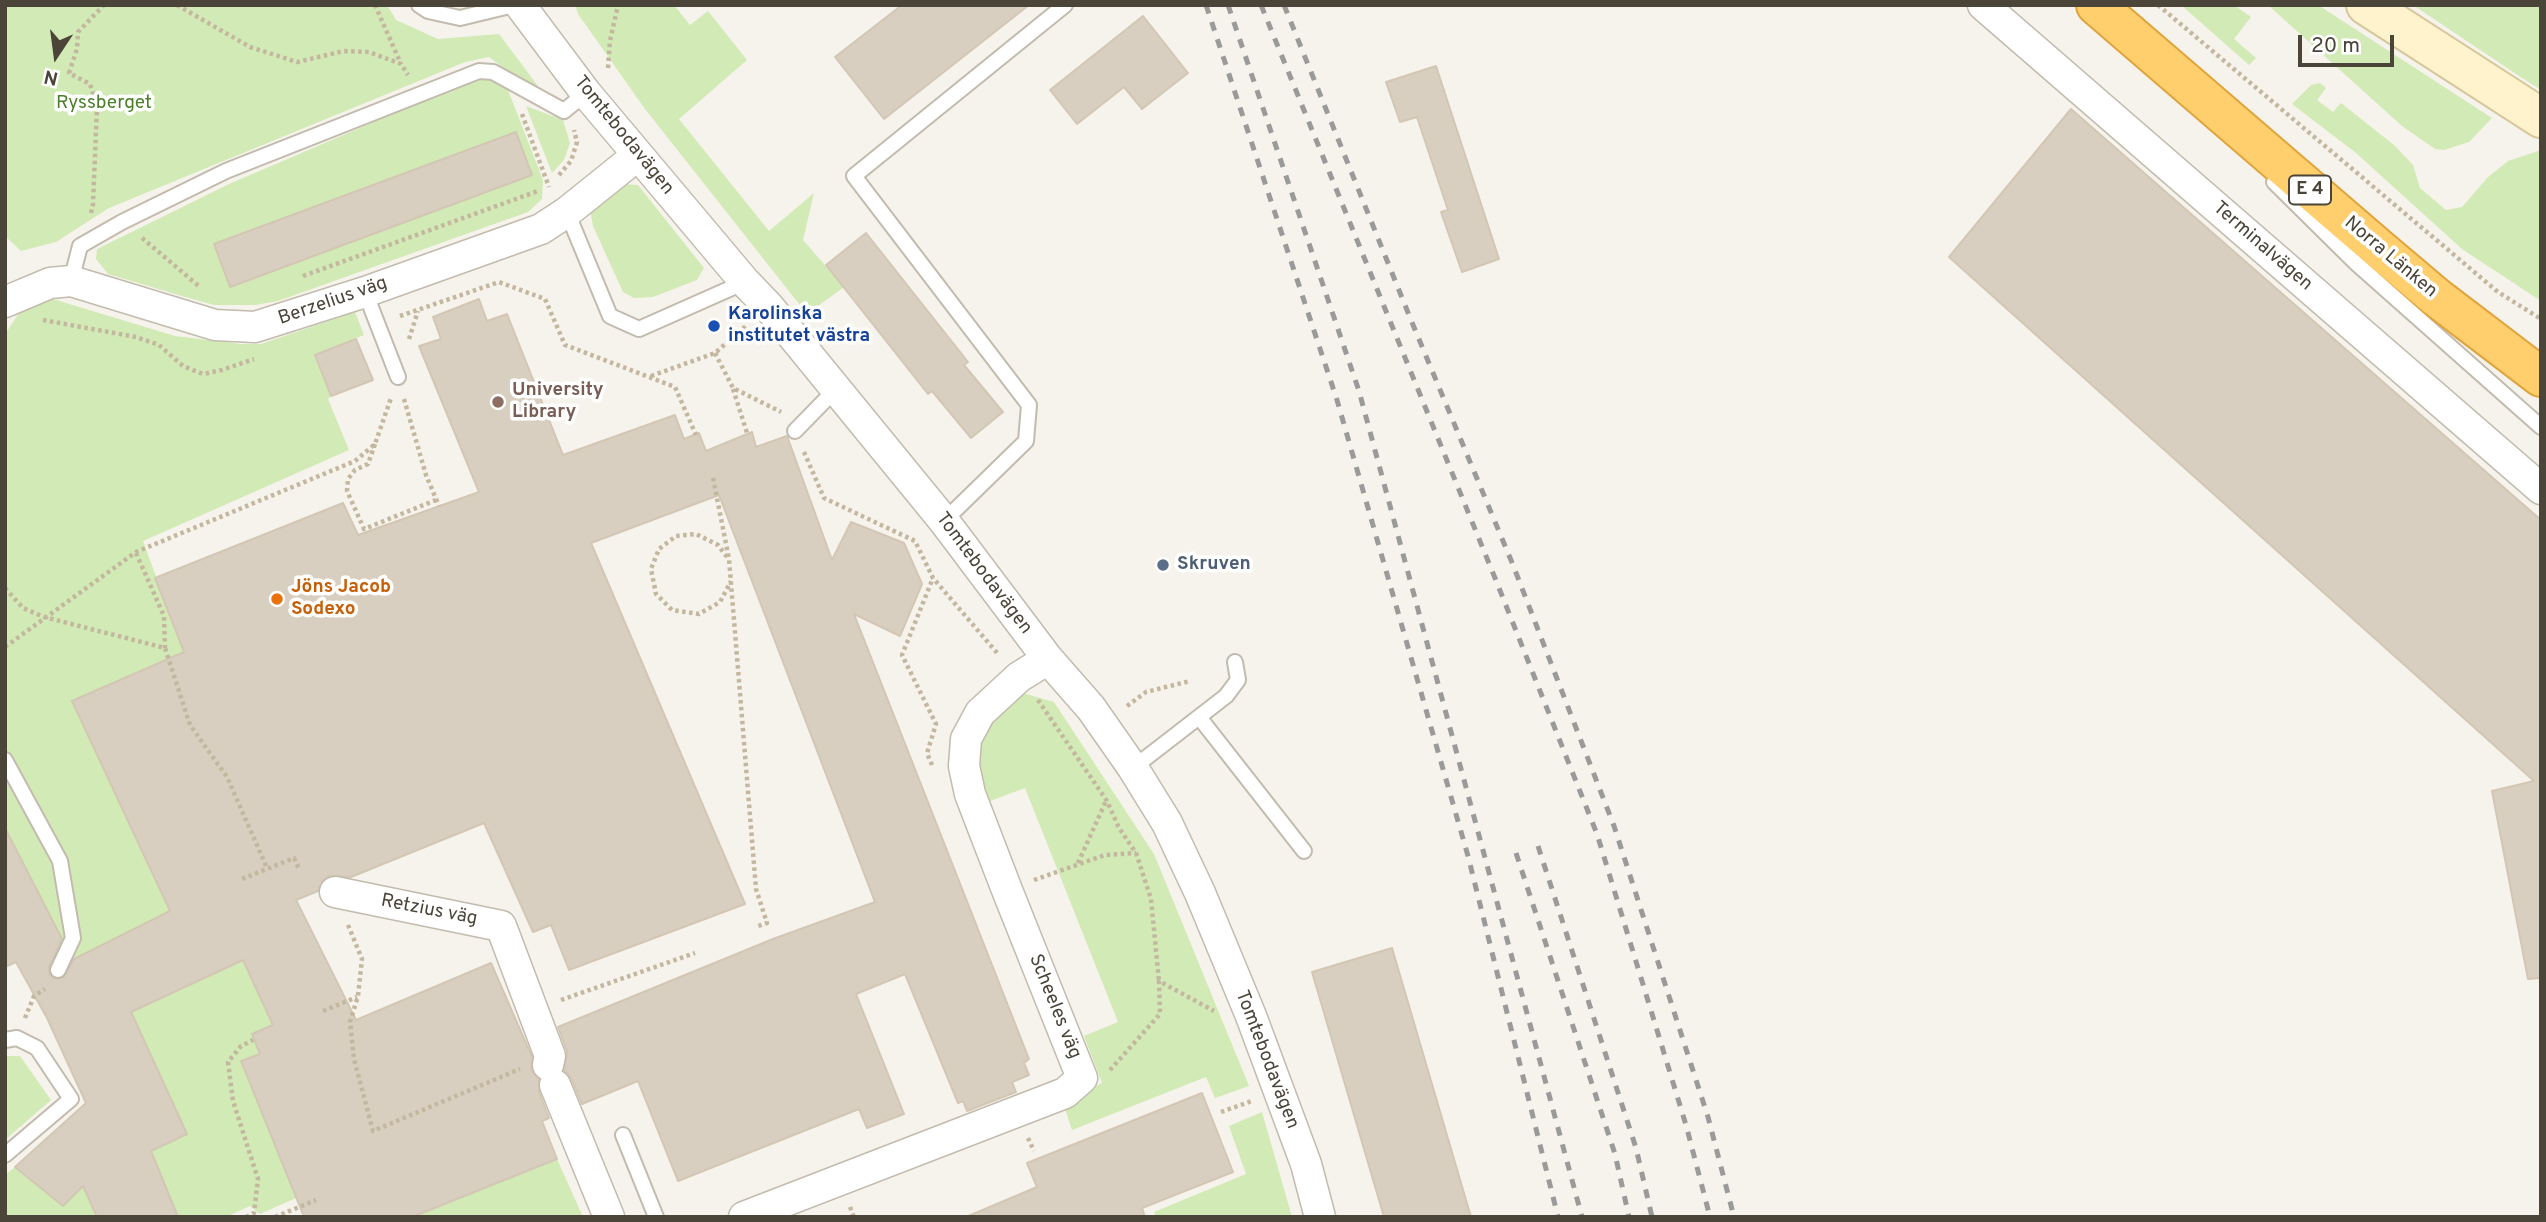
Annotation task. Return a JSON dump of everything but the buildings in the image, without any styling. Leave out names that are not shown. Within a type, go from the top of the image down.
[{"type":"highway","name":"Norra Länken","points":[[2094,5],[2388,256],[2535,373]]},
{"type":"main road","points":[[2366,5],[2541,118]]},
{"type":"street","name":"Tomtebodavägen","points":[[520,5],[586,93],[944,521],[1048,659],[1091,708],[1133,768],[1167,823],[1251,1016],[1306,1164],[1320,1217]]},
{"type":"street","name":"Terminalvägen","points":[[1983,5],[2541,489]]},
{"type":"street","name":"Berzelius väg","points":[[5,302],[50,283],[71,281],[203,322],[255,327],[365,292],[541,229],[557,203],[638,155]]},
{"type":"street","name":"Scheeles väg","points":[[744,1217],[1065,1093],[1082,1078],[970,794],[964,766],[966,739],[980,713],[1019,677],[1048,659]]},
{"type":"street","name":"Retzius väg","points":[[335,892],[500,926],[609,1217]]},
{"type":"lane","points":[[419,5],[428,11],[460,18],[514,5]]},
{"type":"lane","points":[[944,521],[1026,441],[1029,405],[854,176],[1065,5]]},
{"type":"lane","points":[[2094,5],[2240,149]]},
{"type":"lane","points":[[71,281],[80,246],[122,222],[226,172],[479,71],[493,72],[509,82],[586,93]]},
{"type":"lane","points":[[2259,168],[2357,264],[2541,427]]},
{"type":"lane","points":[[557,203],[610,316],[639,329],[745,282]]},
{"type":"lane","points":[[365,292],[398,377]]},
{"type":"lane","points":[[795,431],[836,389]]},
{"type":"lane","points":[[1133,768],[1226,696],[1238,680],[1235,662]]},
{"type":"lane","points":[[1199,717],[1304,851]]},
{"type":"lane","points":[[5,760],[60,861],[73,938],[58,970]]},
{"type":"lane","points":[[5,1040],[18,1038],[37,1048],[71,1099],[5,1155]]},
{"type":"lane","points":[[623,1135],[656,1217]]},
{"type":"path","points":[[80,246],[93,204],[97,107],[90,84],[69,73],[79,32],[104,5]]},
{"type":"path","points":[[177,5],[250,47],[297,62],[344,51],[369,52],[401,64]]},
{"type":"path","points":[[375,5],[401,64],[421,93]]},
{"type":"path","points":[[291,281],[550,187],[571,161],[577,142],[572,121],[610,41],[618,5]]},
{"type":"path","points":[[2158,5],[2498,292],[2541,319]]},
{"type":"path","points":[[509,82],[557,203]]},
{"type":"path","points":[[122,222],[200,287],[210,290]]},
{"type":"path","points":[[398,377],[426,475],[437,503],[365,529],[347,491],[348,480],[355,470],[368,464],[418,310]]},
{"type":"path","points":[[715,353],[733,388],[747,433]]},
{"type":"path","points":[[650,376],[675,387],[696,435]]},
{"type":"path","points":[[733,388],[788,416],[824,498],[915,541],[933,578],[1019,677]]},
{"type":"path","points":[[5,647],[136,552],[355,461],[375,444]]},
{"type":"path","points":[[713,478],[729,559],[756,889],[767,923],[755,928]]},
{"type":"path","points":[[729,559],[718,545],[696,534],[676,536],[659,549],[651,569],[656,594],[672,610],[699,614],[720,602],[731,581]]},
{"type":"path","points":[[136,552],[164,616],[165,648],[190,725],[227,776],[267,868]]},
{"type":"path","points":[[5,588],[23,608],[44,617],[165,648]]},
{"type":"path","points":[[1077,864],[1107,801]]},
{"type":"path","points":[[1007,890],[1105,855],[1136,853]]},
{"type":"path","points":[[242,879],[294,858],[299,869]]},
{"type":"path","points":[[335,892],[362,959],[358,996],[350,1022],[354,1059],[373,1130],[551,1068]]},
{"type":"path","points":[[533,1009],[695,953]]},
{"type":"path","points":[[1082,1078],[1113,1069],[1160,1014],[1159,981],[1238,1024],[1251,1016]]},
{"type":"path","points":[[34,996],[45,990]]},
{"type":"path","points":[[323,1011],[358,996]]},
{"type":"path","points":[[246,1217],[254,1213],[258,1179],[233,1101],[228,1062],[241,1046],[253,1040]]},
{"type":"path","points":[[275,1217],[316,1200]]},
{"type":"green space","name":"Ryssberget","points":[[5,5],[387,5],[396,20],[438,39],[499,34],[538,86],[534,90],[489,57],[465,62],[109,208],[56,242],[21,251],[5,236]]},
{"type":"green space","points":[[575,5],[674,5],[690,25],[708,11],[747,60],[679,119],[769,231],[814,193],[803,240],[844,287],[807,314],[645,109],[578,14]]},
{"type":"green space","points":[[2181,5],[2233,5],[2251,17],[2234,39],[2256,58],[2249,65]]},
{"type":"green space","points":[[2268,5],[2318,5],[2492,118],[2469,142],[2444,150],[2435,149],[2402,126]]},
{"type":"green space","points":[[2413,5],[2541,5],[2541,90],[2516,74]]},
{"type":"green space","points":[[479,77],[498,80],[508,90],[543,180],[542,199],[528,212],[278,301],[255,305],[214,305],[185,297],[108,274],[96,259],[97,249],[229,184]]},
{"type":"green space","points":[[2320,83],[2326,88],[2317,100],[2333,112],[2341,103],[2394,145],[2413,165],[2420,188],[2446,210],[2462,207],[2488,177],[2508,161],[2541,150],[2541,301],[2462,249],[2356,153],[2292,104],[2311,85]]},
{"type":"green space","points":[[526,106],[563,120],[570,143],[564,160],[552,173]]},
{"type":"green space","points":[[623,184],[638,185],[704,268],[697,280],[653,297],[634,298],[623,292],[593,226],[590,210]]},
{"type":"green space","points":[[53,299],[175,336],[241,344],[261,344],[355,312],[364,335],[315,355],[331,396],[328,399],[349,450],[143,541],[178,636],[267,855],[237,868],[143,669],[72,701],[169,911],[71,961],[5,828],[5,334],[19,313]]},
{"type":"green space","points":[[1016,691],[1054,702],[1154,854],[1249,1086],[1215,1098],[1206,1077],[1072,1130],[1063,1103],[1102,1083],[1084,1036],[1118,1022],[1025,788],[990,801],[977,765],[979,740],[993,716]]},
{"type":"green space","points":[[232,936],[273,1025],[252,1034],[260,1054],[241,1061],[296,1198],[260,1214],[250,1206],[226,1217],[178,1217],[151,1151],[187,1133],[131,1012]]},
{"type":"green space","points":[[5,1056],[20,1056],[51,1100],[5,1140]]},
{"type":"green space","points":[[1262,1112],[1292,1217],[1156,1217],[1154,1212],[1246,1174],[1229,1126]]},
{"type":"green space","points":[[557,1159],[583,1217],[412,1217]]},
{"type":"green space","points":[[15,1167],[62,1206],[83,1186],[97,1217],[5,1217],[5,1175]]},
{"type":"railway","points":[[1206,5],[1337,400],[1468,856],[1558,1217]]},
{"type":"railway","points":[[1228,5],[1359,391],[1582,1217]]},
{"type":"railway","points":[[1261,5],[1597,834],[1686,1125],[1710,1217]]},
{"type":"railway","points":[[1284,5],[1513,565],[1614,826],[1708,1117],[1734,1217]]},
{"type":"railway","points":[[1538,846],[1636,1148],[1652,1217]]},
{"type":"railway","points":[[1516,853],[1615,1154],[1629,1217]]},
{"type":"place","name":"Karolinska institutet västra","points":[[714,326]]},
{"type":"place","name":"University Library","points":[[498,402]]},
{"type":"place","name":"Skruven","points":[[1163,565]]},
{"type":"place","name":"Jöns Jacob Sodexo","points":[[277,599]]}]
